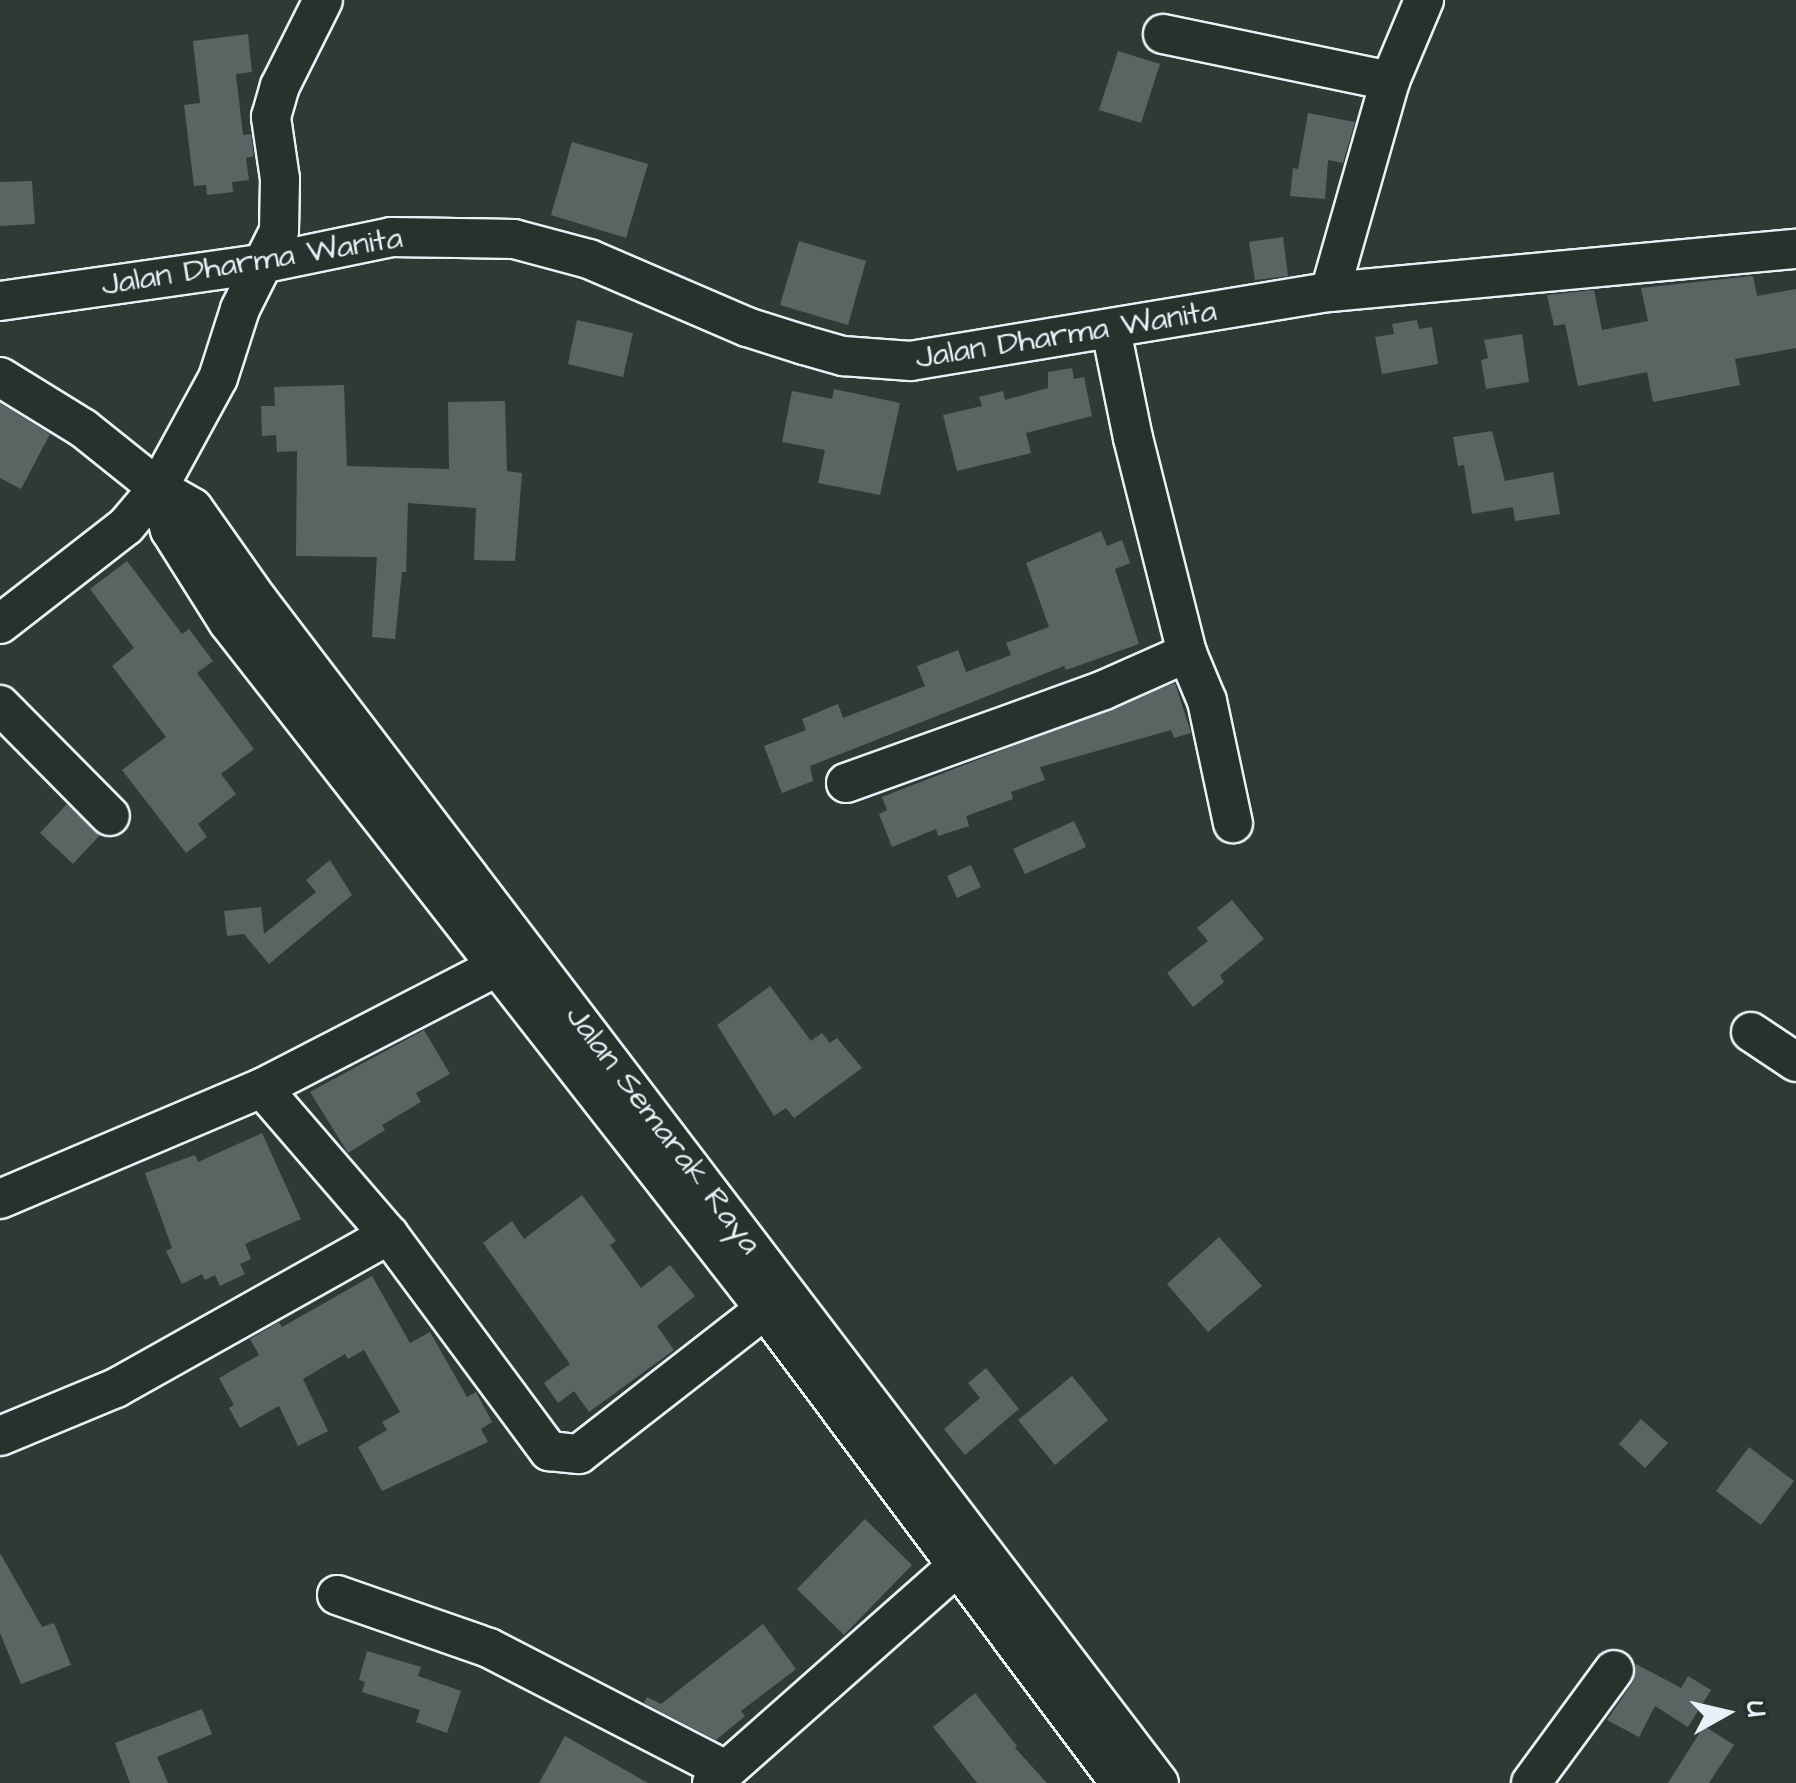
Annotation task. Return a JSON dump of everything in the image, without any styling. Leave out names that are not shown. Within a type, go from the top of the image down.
[{"type":"street","points":[[0,624],[126,526],[158,488],[218,378],[240,308],[279,231],[271,117],[280,86],[322,0]]},
{"type":"street","points":[[1330,292],[1390,81],[1424,0]]},
{"type":"street","points":[[1163,34],[1390,81]]},
{"type":"street","name":"Jalan Dharma Wanita","points":[[0,301],[266,263],[392,237],[514,239],[590,260],[748,327],[843,356],[882,360],[941,358],[1330,292],[1796,249]]},
{"type":"street","points":[[1111,330],[1132,438],[1188,653],[1206,701],[1233,823]]},
{"type":"street","name":"Jalan Semarak Raya","points":[[0,376],[83,428],[158,488],[193,508],[764,1309],[964,1553]]},
{"type":"street","points":[[846,783],[1104,690],[1188,653]]},
{"type":"street","points":[[0,704],[110,816]]},
{"type":"street","points":[[0,1199],[262,1088],[512,960]]},
{"type":"street","name":"Jalan Semarak Raya","points":[[512,960],[1132,1774]]},
{"type":"street","points":[[1751,1032],[1796,1062]]},
{"type":"street","points":[[262,1088],[388,1235],[549,1451],[568,1456],[579,1454],[764,1309]]},
{"type":"street","points":[[0,1436],[116,1388],[388,1235]]},
{"type":"street","points":[[337,1596],[489,1648],[718,1777],[964,1553]]},
{"type":"street","points":[[1531,1783],[1614,1670]]},
{"type":"building","points":[[248,34],[252,72],[236,74],[243,135],[251,134],[254,156],[246,158],[249,180],[232,182],[233,192],[207,195],[206,185],[194,186],[184,105],[200,103],[193,41]]},
{"type":"building","points":[[1118,51],[1160,64],[1141,123],[1099,110]]},
{"type":"building","points":[[1308,113],[1355,122],[1343,163],[1328,160],[1325,199],[1290,196],[1293,168],[1298,169]]},
{"type":"building","points":[[572,142],[648,164],[626,238],[551,215]]},
{"type":"building","points":[[32,181],[35,224],[0,226],[0,182]]},
{"type":"building","points":[[1283,237],[1288,276],[1255,280],[1249,242]]},
{"type":"building","points":[[799,241],[866,261],[848,325],[780,305]]},
{"type":"building","points":[[1753,276],[1757,296],[1796,289],[1796,348],[1735,359],[1740,385],[1653,402],[1647,372],[1578,386],[1565,324],[1554,326],[1547,295],[1594,290],[1602,330],[1648,321],[1641,288]]},
{"type":"building","points":[[577,320],[633,333],[623,377],[568,364]]},
{"type":"building","points":[[1417,320],[1419,329],[1432,327],[1438,364],[1382,374],[1375,337],[1394,334],[1392,324]]},
{"type":"building","points":[[1522,334],[1529,382],[1486,389],[1481,360],[1488,358],[1484,340]]},
{"type":"building","points":[[1072,368],[1074,379],[1084,377],[1092,416],[1026,433],[1031,453],[957,471],[943,415],[982,406],[979,397],[1003,391],[1005,400],[1048,388],[1048,372]]},
{"type":"building","points":[[344,385],[347,466],[449,469],[448,402],[505,401],[507,471],[522,473],[515,561],[474,560],[476,508],[408,503],[406,572],[402,572],[395,639],[372,637],[377,557],[296,556],[297,451],[277,452],[276,435],[262,436],[261,406],[275,406],[274,387]]},
{"type":"building","points":[[834,389],[900,403],[880,495],[818,483],[825,450],[782,442],[792,391],[832,399]]},
{"type":"building","points":[[0,403],[50,434],[21,489],[0,478]]},
{"type":"building","points":[[1492,431],[1505,481],[1553,472],[1560,514],[1515,521],[1513,507],[1472,514],[1464,465],[1458,466],[1453,437]]},
{"type":"building","points":[[1101,531],[1107,546],[1122,540],[1130,563],[1115,569],[1139,644],[1066,670],[1064,666],[810,766],[813,781],[782,793],[764,746],[806,730],[802,719],[838,704],[843,718],[925,686],[917,666],[958,650],[966,672],[1011,655],[1006,643],[1049,627],[1026,563]]},
{"type":"building","points":[[127,561],[182,634],[189,629],[213,661],[197,673],[254,749],[221,774],[236,794],[198,824],[207,837],[186,853],[122,770],[166,737],[112,666],[134,648],[90,589]]},
{"type":"building","points":[[1175,683],[1191,733],[1174,738],[1171,730],[1040,767],[1045,780],[1011,792],[1013,799],[966,816],[969,826],[938,836],[936,829],[892,847],[879,814],[887,810],[882,797]]},
{"type":"building","points":[[67,804],[100,835],[73,864],[40,833]]},
{"type":"building","points":[[1074,821],[1086,847],[1025,874],[1013,849]]},
{"type":"building","points":[[330,860],[352,895],[269,964],[244,934],[227,936],[224,911],[261,907],[264,934],[316,892],[306,880]]},
{"type":"building","points":[[971,865],[981,887],[957,898],[947,876]]},
{"type":"building","points":[[1232,900],[1264,939],[1220,975],[1224,982],[1193,1007],[1167,973],[1208,941],[1197,928]]},
{"type":"building","points":[[770,986],[811,1041],[822,1033],[830,1043],[837,1038],[862,1068],[794,1118],[786,1108],[774,1116],[717,1025]]},
{"type":"building","points":[[424,1030],[450,1074],[416,1093],[421,1102],[382,1125],[385,1130],[348,1153],[310,1092]]},
{"type":"building","points":[[262,1133],[301,1219],[245,1244],[251,1259],[240,1264],[245,1274],[220,1286],[215,1275],[205,1280],[202,1274],[182,1284],[166,1251],[172,1248],[145,1173],[195,1155],[198,1162]]},
{"type":"building","points":[[582,1195],[616,1241],[610,1245],[641,1288],[670,1265],[695,1296],[657,1326],[674,1350],[589,1412],[574,1391],[558,1403],[544,1383],[570,1364],[483,1243],[512,1221],[524,1239]]},
{"type":"building","points":[[1219,1237],[1262,1286],[1208,1332],[1167,1284]]},
{"type":"building","points":[[372,1276],[410,1343],[430,1332],[467,1397],[476,1392],[492,1422],[481,1429],[488,1442],[382,1491],[358,1447],[387,1430],[382,1422],[400,1412],[364,1350],[348,1359],[345,1354],[303,1379],[328,1431],[298,1446],[279,1406],[240,1428],[229,1408],[234,1405],[219,1378],[259,1355],[250,1339],[279,1322],[282,1327]]},
{"type":"building","points":[[986,1368],[1019,1409],[965,1455],[944,1429],[980,1398],[968,1383]]},
{"type":"building","points":[[1072,1376],[1108,1420],[1055,1465],[1018,1420]]},
{"type":"building","points":[[1641,1419],[1668,1443],[1645,1468],[1619,1444]]},
{"type":"building","points":[[1749,1447],[1794,1481],[1761,1525],[1716,1491]]},
{"type":"building","points":[[865,1519],[912,1565],[844,1635],[797,1589]]},
{"type":"building","points":[[0,1553],[42,1627],[54,1623],[71,1665],[21,1684],[0,1633]]},
{"type":"building","points":[[763,1624],[796,1669],[741,1711],[745,1716],[716,1740],[644,1703],[647,1697],[661,1704]]},
{"type":"building","points":[[367,1651],[421,1667],[418,1676],[461,1691],[447,1733],[416,1722],[420,1710],[362,1692],[365,1682],[359,1680]]},
{"type":"building","points":[[1636,1664],[1681,1688],[1688,1676],[1711,1690],[1688,1727],[1655,1706],[1639,1737],[1607,1720],[1633,1682]]},
{"type":"building","points":[[975,1693],[1015,1748],[1047,1783],[977,1783],[933,1727]]},
{"type":"building","points":[[202,1709],[212,1734],[157,1757],[168,1783],[130,1783],[115,1743]]},
{"type":"building","points":[[1704,1726],[1734,1745],[1709,1783],[1668,1783]]},
{"type":"building","points":[[565,1736],[648,1783],[539,1783]]}]
